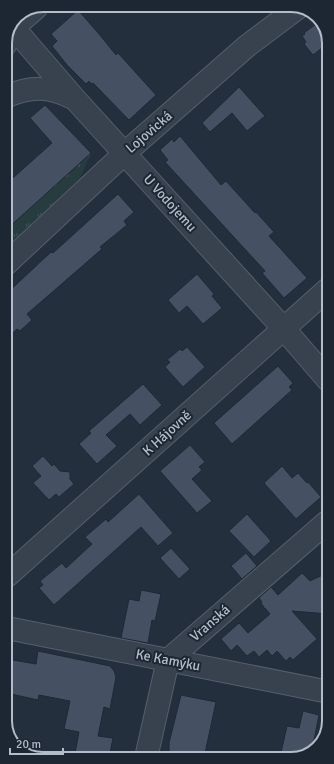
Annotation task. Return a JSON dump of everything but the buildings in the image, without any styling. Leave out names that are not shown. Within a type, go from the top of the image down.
[{"type":"street","name":"Lojovická","points":[[12,258],[125,153],[247,46],[292,12]]},
{"type":"street","points":[[16,27],[28,16]]},
{"type":"street","name":"U Vodojemu","points":[[13,36],[74,98],[125,153],[322,373]]},
{"type":"street","points":[[12,94],[22,90],[45,89],[60,91],[74,98]]},
{"type":"street","name":"K Hájovně","points":[[12,572],[322,294]]},
{"type":"street","name":"Vranská","points":[[168,660],[322,525]]},
{"type":"street","name":"Ke Kamýku","points":[[12,629],[322,691]]},
{"type":"street","points":[[147,752],[168,660]]},
{"type":"green space","points":[[91,153],[80,178],[12,242],[12,224]]}]
